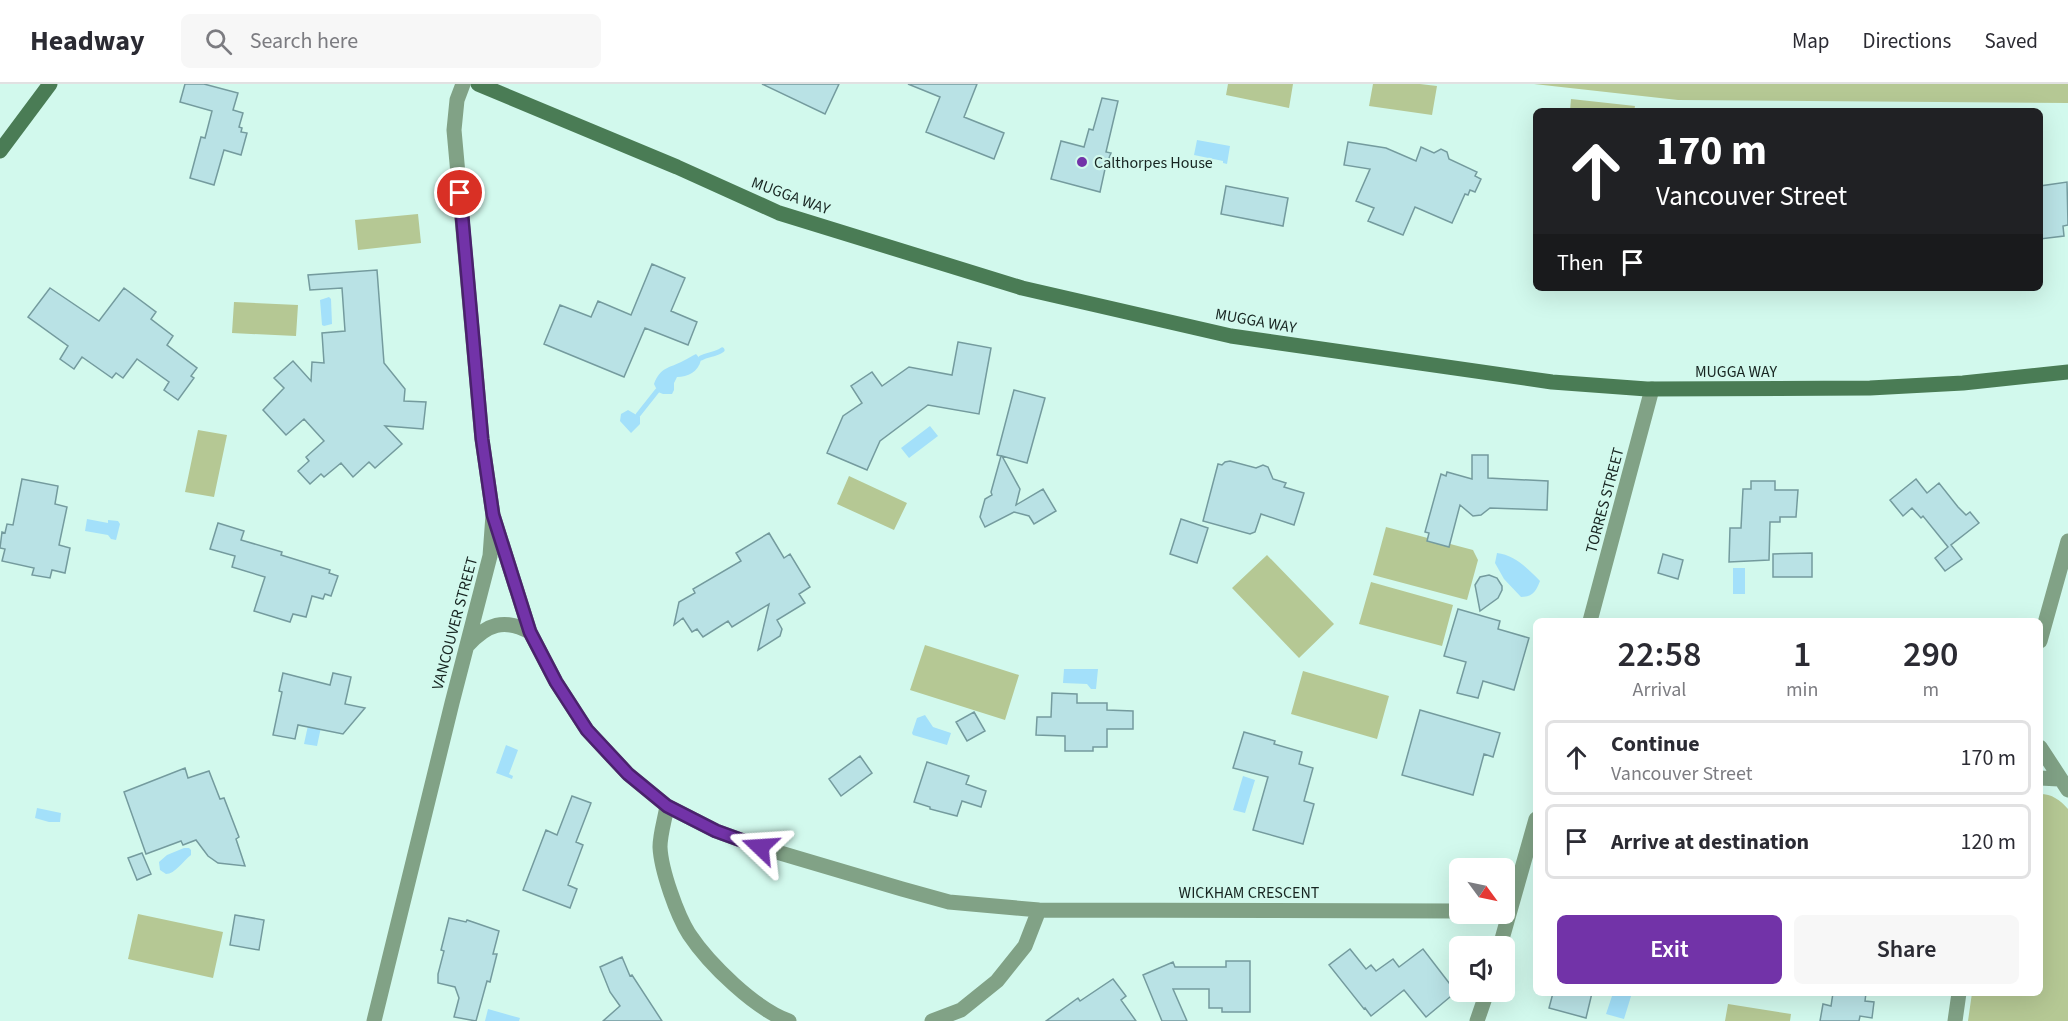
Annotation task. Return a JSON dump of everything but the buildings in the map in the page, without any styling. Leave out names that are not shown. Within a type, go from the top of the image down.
[{"type":"main road","points":[[0,151],[50,84]]},
{"type":"main road","name":"MUGGA WAY","points":[[478,84],[677,166],[779,213],[1022,288],[1231,336],[1541,380],[1652,389],[1870,388],[1963,383],[2068,372]]},
{"type":"street","name":"VANCOUVER STREET","points":[[374,1021],[490,556],[493,515],[482,439],[454,130],[457,100],[463,84]]},
{"type":"street","name":"TORRES STREET","points":[[1591,618],[1652,389]]},
{"type":"street","name":"WICKHAM CRESCENT","points":[[493,515],[530,632],[556,682],[587,730],[628,774],[667,806],[716,831],[760,847],[949,902],[1039,910],[1449,911]]},
{"type":"street","points":[[2043,630],[2068,541]]},
{"type":"street","points":[[466,647],[480,632],[490,626],[514,625],[530,632]]},
{"type":"street","points":[[2043,752],[2064,784]]},
{"type":"street","points":[[2043,779],[2064,784]]},
{"type":"street","points":[[667,806],[660,847],[670,891],[689,934],[746,996],[789,1021]]},
{"type":"street","points":[[1515,889],[1533,829]]},
{"type":"street","points":[[932,1021],[961,1010],[998,981],[1025,946],[1039,910]]},
{"type":"street","points":[[1955,1021],[1959,996]]},
{"type":"street","points":[[1477,1021],[1484,1002]]},
{"type":"green space","points":[[1228,84],[1293,84],[1289,108],[1226,95]]},
{"type":"green space","points":[[1373,84],[1437,86],[1432,115],[1369,106]]},
{"type":"green space","points":[[1534,84],[2068,84],[2068,103],[1678,100]]},
{"type":"green space","points":[[1571,99],[1635,106],[1635,108],[1570,108]]},
{"type":"green space","points":[[418,214],[421,243],[358,250],[355,220]]},
{"type":"green space","points":[[234,302],[298,305],[296,336],[232,333]]},
{"type":"green space","points":[[198,430],[227,435],[214,497],[185,492]]},
{"type":"green space","points":[[849,476],[907,503],[894,530],[837,504]]},
{"type":"green space","points":[[1386,527],[1473,550],[1478,560],[1467,600],[1373,575]]},
{"type":"green space","points":[[1267,555],[1334,624],[1299,658],[1232,588]]},
{"type":"green space","points":[[1371,582],[1453,605],[1442,646],[1359,624]]},
{"type":"green space","points":[[925,645],[1019,675],[1005,720],[910,690]]},
{"type":"green space","points":[[1303,671],[1389,696],[1377,739],[1291,714]]},
{"type":"green space","points":[[2043,794],[2048,795],[2056,798],[2068,809],[2068,1021],[1968,1021],[1972,996],[2043,996]]},
{"type":"green space","points":[[138,914],[223,932],[213,978],[128,959]]},
{"type":"green space","points":[[1728,1004],[1791,1014],[1790,1021],[1725,1021]]},
{"type":"water","points":[[1197,140],[1230,146],[1227,164],[1223,161],[1194,155]]},
{"type":"water","points":[[329,297],[332,324],[324,326],[322,325],[320,300]]},
{"type":"water","points":[[696,354],[701,360],[698,368],[689,375],[677,377],[672,394],[658,392],[654,384],[659,374]]},
{"type":"water","points":[[628,410],[640,417],[640,424],[631,433],[620,421],[621,414]]},
{"type":"water","points":[[930,426],[938,436],[909,458],[901,448]]},
{"type":"water","points":[[87,519],[108,523],[108,520],[118,521],[120,524],[116,540],[111,539],[108,535],[85,531]]},
{"type":"water","points":[[1497,553],[1504,554],[1526,567],[1540,581],[1534,593],[1521,597],[1504,579],[1495,563]]},
{"type":"water","points":[[1733,568],[1745,568],[1745,594],[1733,594]]},
{"type":"water","points":[[1064,669],[1098,669],[1096,689],[1091,689],[1087,684],[1063,683]]},
{"type":"water","points":[[925,715],[933,727],[951,733],[947,745],[913,735],[917,718]]},
{"type":"water","points":[[310,716],[323,718],[317,746],[304,744]]},
{"type":"water","points":[[506,745],[518,750],[509,774],[513,776],[512,779],[496,773]]},
{"type":"water","points":[[1243,776],[1255,780],[1245,813],[1233,810]]},
{"type":"water","points":[[37,808],[61,813],[60,822],[35,818]]},
{"type":"water","points":[[184,848],[191,850],[191,855],[179,867],[166,874],[160,870],[159,862],[167,855]]},
{"type":"water","points":[[1612,996],[1631,996],[1624,1019],[1606,1014]]},
{"type":"water","points":[[488,1009],[520,1018],[519,1021],[485,1021]]},
{"type":"waterway","points":[[701,358],[722,350]]},
{"type":"waterway","points":[[638,415],[657,391]]},
{"type":"place","name":"Calthorpes House","points":[[1082,162]]},
{"type":"route","points":[[460,193],[482,439],[493,515],[530,632],[556,682],[587,730],[628,774],[667,806],[716,831],[760,847]]}]
